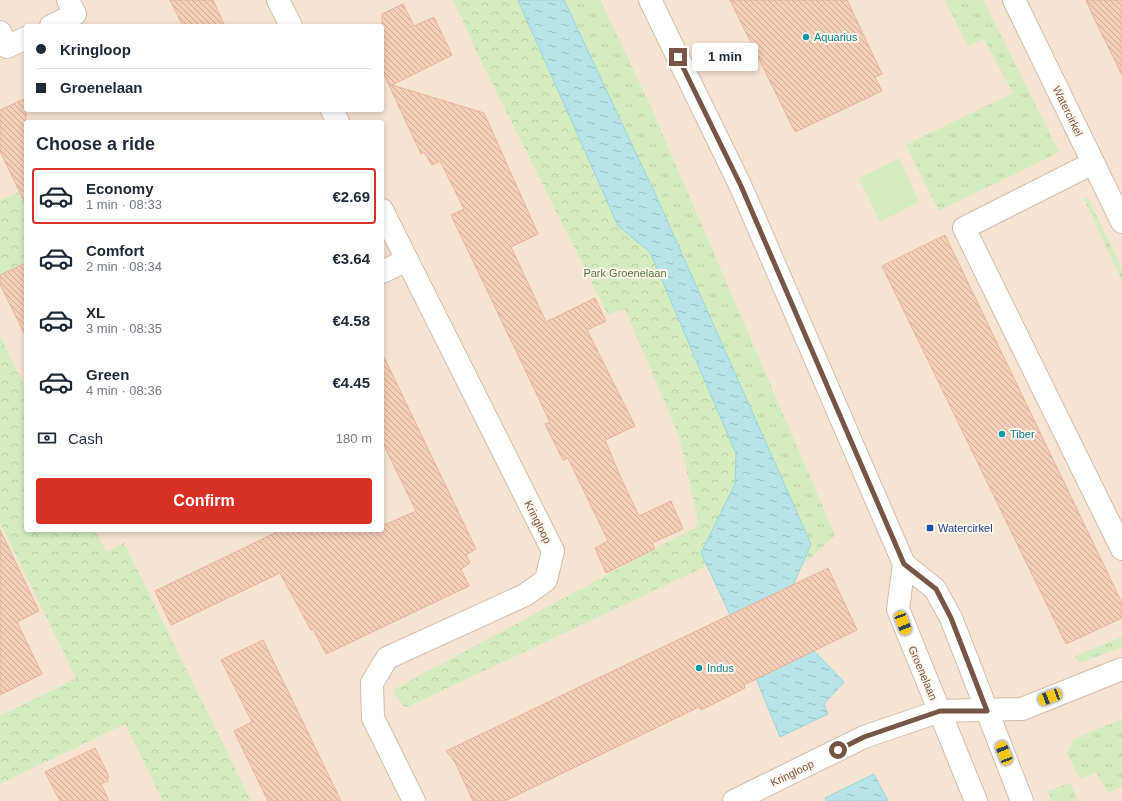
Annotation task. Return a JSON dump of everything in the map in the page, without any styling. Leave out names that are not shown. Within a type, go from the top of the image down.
[{"type":"street","points":[[55,24],[75,14],[68,0]]},
{"type":"street","points":[[278,0],[290,24]]},
{"type":"street","points":[[650,0],[741,186],[904,564],[936,589],[951,618],[1022,801]]},
{"type":"street","name":"Watercirkel","points":[[1014,0],[1122,222]]},
{"type":"street","points":[[0,32],[7,47],[24,39]]},
{"type":"street","points":[[1093,163],[964,228],[1122,549]]},
{"type":"street","name":"Kringloop","points":[[384,214],[553,551],[546,580],[525,595],[387,658],[372,683],[373,718],[414,801]]},
{"type":"street","points":[[384,271],[407,260]]},
{"type":"street","name":"Groenelaan","points":[[904,564],[898,609],[976,801]]},
{"type":"street","points":[[987,711],[1022,709],[1122,669]]},
{"type":"street","name":"Kringloop","points":[[734,801],[864,737],[940,711],[987,711]]},
{"type":"shaded area","points":[[0,0],[1122,0],[1122,801],[0,801]]},
{"type":"green space","name":"Park Groenelaan","points":[[453,0],[521,0],[653,252],[740,454],[739,495],[711,564],[405,708],[393,690],[696,527],[698,521],[679,436],[625,309],[608,315],[480,59]]},
{"type":"green space","points":[[560,0],[600,0],[651,107],[835,535],[802,566],[811,544],[658,200]]},
{"type":"green space","points":[[945,0],[983,0],[1059,152],[939,211],[906,145],[1013,93],[984,39],[968,46]]},
{"type":"green space","points":[[899,158],[919,202],[880,222],[859,178]]},
{"type":"green space","points":[[24,189],[24,267],[0,279],[0,201]]},
{"type":"green space","points":[[1088,198],[1122,269],[1122,281],[1084,199]]},
{"type":"green space","points":[[0,336],[24,385],[24,532],[96,532],[106,552],[124,543],[251,801],[163,801],[125,724],[0,784],[0,716],[76,678],[0,522]]},
{"type":"green space","points":[[1122,637],[1122,647],[1079,663],[1075,656]]},
{"type":"green space","points":[[1122,719],[1122,786],[1108,793],[1096,772],[1080,779],[1067,753],[1074,739]]},
{"type":"green space","points":[[1070,783],[1078,801],[1052,801],[1048,791]]},
{"type":"water","points":[[518,0],[564,0],[658,200],[811,544],[787,599],[814,651],[844,682],[824,704],[828,714],[780,737],[728,610],[701,553],[735,484],[736,454],[650,252],[618,226]]},
{"type":"water","points":[[874,774],[888,801],[826,801],[825,798]]},
{"type":"building","points":[[170,0],[213,0],[224,24],[182,24]]},
{"type":"building","name":"Aquarius","points":[[730,0],[847,0],[882,74],[875,77],[882,91],[795,132]]},
{"type":"building","points":[[1086,0],[1122,0],[1122,75],[1094,18]]},
{"type":"building","points":[[403,4],[414,26],[434,17],[452,55],[392,85],[484,113],[538,234],[511,247],[546,322],[595,298],[606,321],[587,330],[635,426],[605,440],[639,516],[671,501],[683,529],[652,543],[655,549],[606,573],[595,548],[608,541],[568,458],[563,460],[545,424],[550,422],[451,215],[464,209],[440,161],[432,165],[424,152],[421,154],[384,74],[384,24],[382,24],[382,14]]},
{"type":"building","points":[[24,99],[24,112],[26,112],[26,120],[24,120],[24,201],[0,151],[0,110]]},
{"type":"building","name":"Tiber","points":[[945,235],[1122,603],[1122,618],[1066,644],[882,266]]},
{"type":"building","points":[[24,264],[24,333],[0,284],[0,275]]},
{"type":"building","points":[[384,357],[476,549],[466,555],[470,562],[461,569],[469,586],[326,654],[280,573],[171,625],[155,591],[277,532],[384,532],[384,525],[416,511],[384,445]]},
{"type":"building","points":[[0,530],[39,611],[17,622],[42,674],[0,695]]},
{"type":"building","name":"Indus","points":[[828,568],[857,630],[744,685],[745,688],[701,710],[699,707],[505,801],[473,801],[455,762],[446,751]]},
{"type":"building","points":[[263,640],[341,801],[268,801],[234,731],[252,722],[221,660]]},
{"type":"building","points":[[95,748],[109,777],[107,778],[108,781],[101,784],[109,801],[60,801],[45,772]]},
{"type":"place","name":"Aquarius","points":[[806,37]]},
{"type":"place","name":"Tiber","points":[[1002,434]]},
{"type":"place","name":"Watercirkel","points":[[930,528]]},
{"type":"place","name":"Indus","points":[[699,668]]},
{"type":"route","points":[[678,57],[741,186],[904,564],[936,589],[951,618],[987,711],[940,711],[864,737],[838,750]]}]
